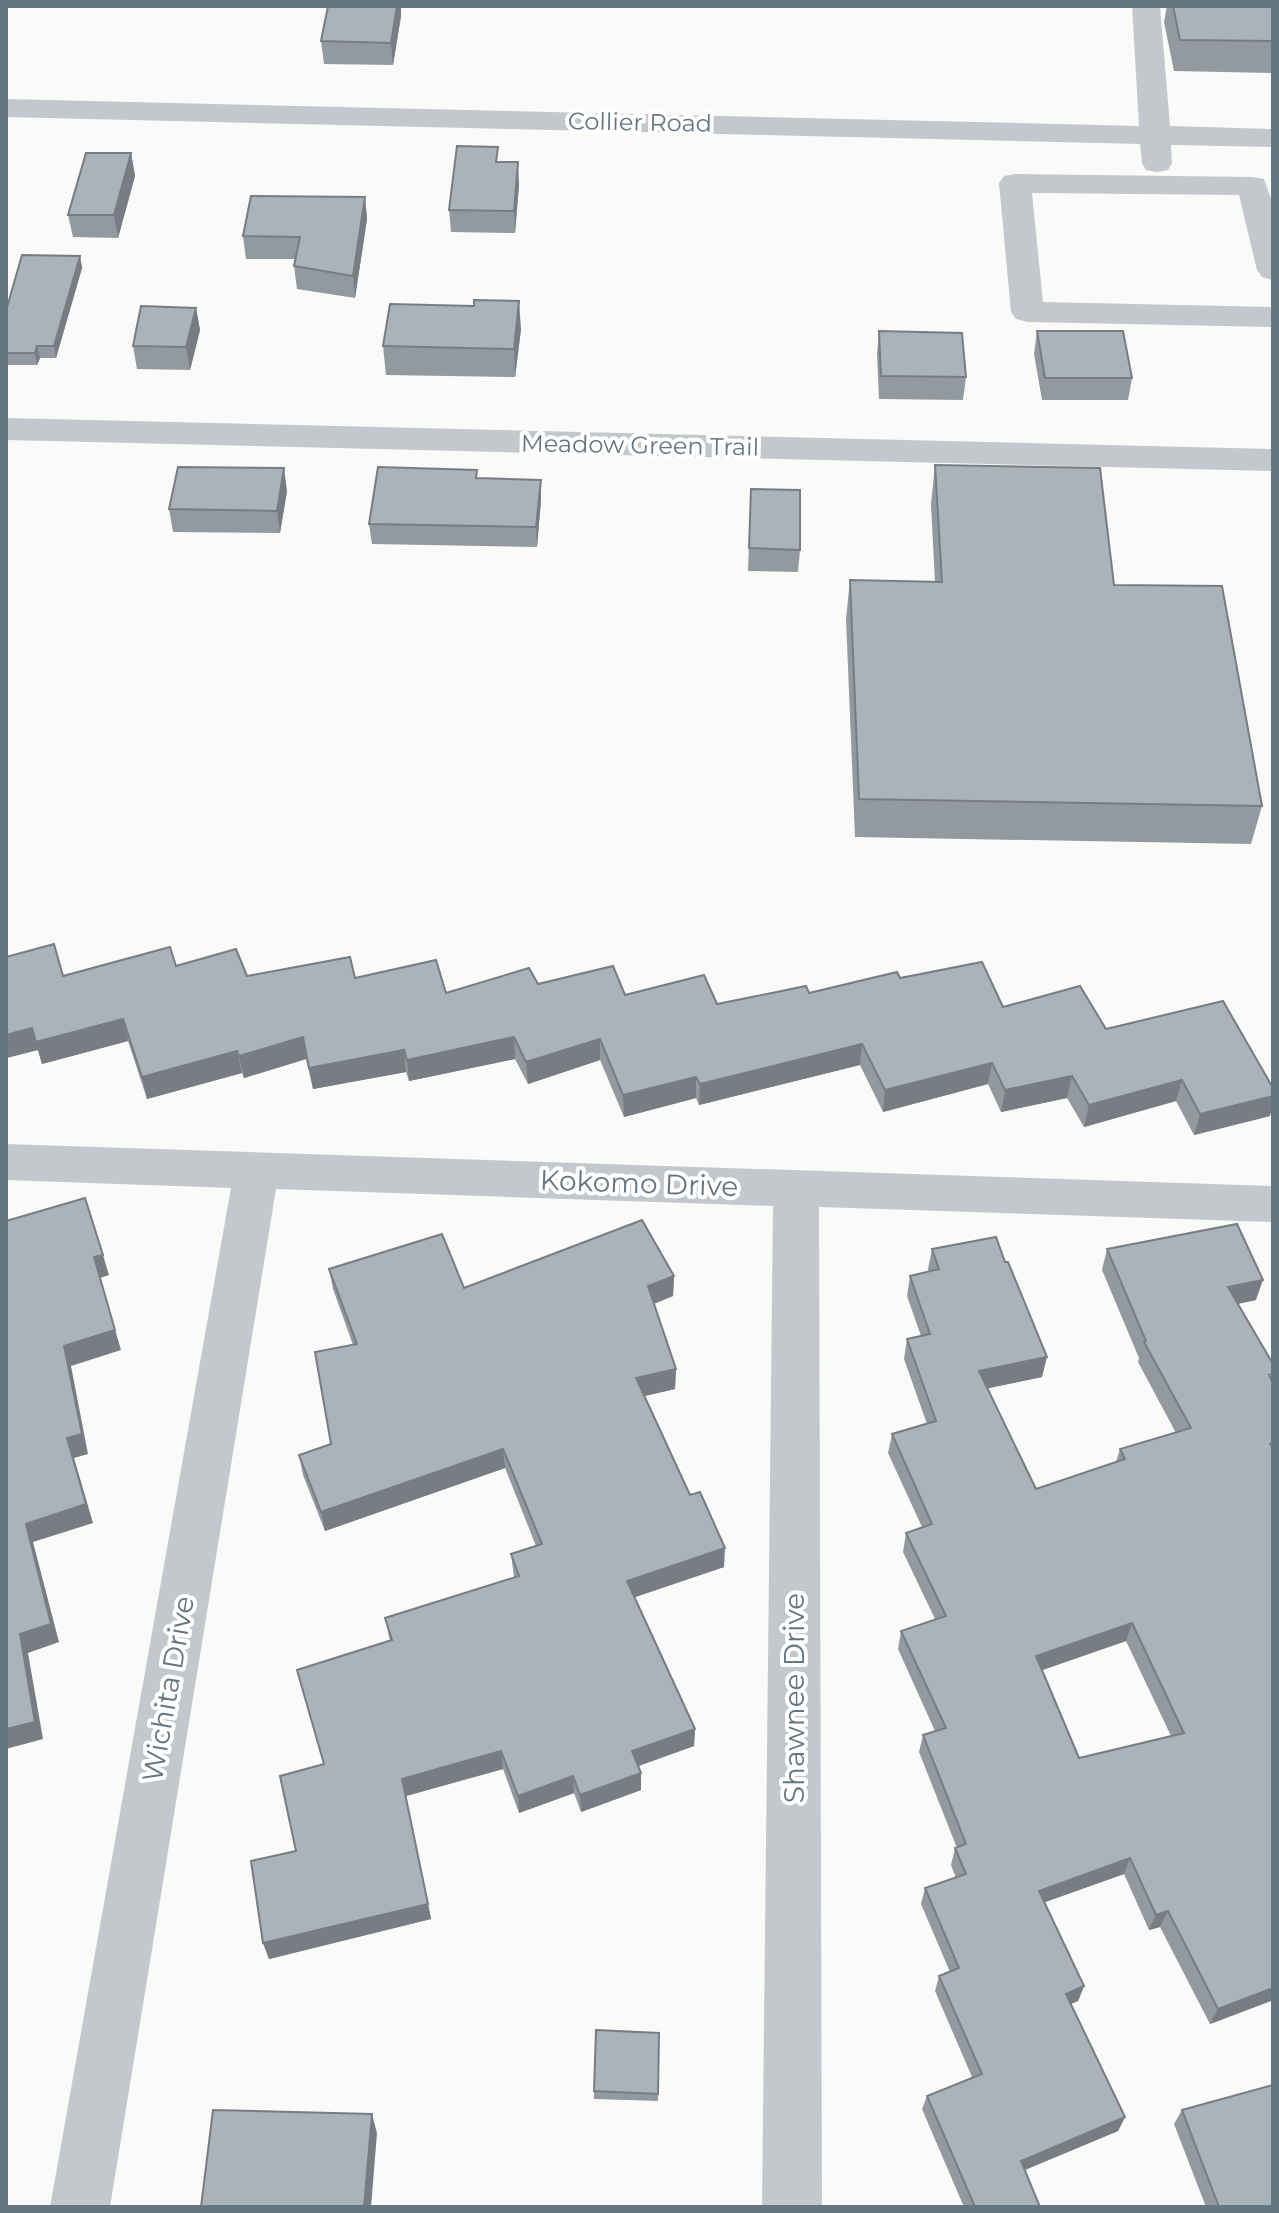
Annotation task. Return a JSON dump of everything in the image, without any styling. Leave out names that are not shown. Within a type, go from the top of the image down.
[{"type":"street","points":[[1146,6],[1158,185]]},
{"type":"street","name":"Collier Road","points":[[6,108],[1273,138]]},
{"type":"street","points":[[1273,270],[1253,186],[1015,183],[1028,312],[1273,317]]},
{"type":"street","name":"Meadow Green Trail","points":[[6,429],[1273,460]]},
{"type":"street","name":"Kokomo Drive","points":[[6,1162],[1273,1204]]},
{"type":"street","name":"Wichita Drive","points":[[80,2207],[257,1170]]},
{"type":"street","name":"Shawnee Drive","points":[[792,2207],[796,1188]]},
{"type":"building","points":[[328,6],[397,6],[391,43],[321,41]]},
{"type":"building","points":[[1173,6],[1273,6],[1273,41],[1180,40]]},
{"type":"building","points":[[457,146],[498,147],[496,162],[518,162],[514,211],[449,210]]},
{"type":"building","points":[[86,153],[131,153],[114,215],[68,215]]},
{"type":"building","points":[[251,196],[365,197],[353,276],[294,266],[300,237],[243,236]]},
{"type":"building","points":[[22,255],[80,256],[54,346],[37,346],[35,353],[6,353],[6,311]]},
{"type":"building","points":[[474,300],[519,301],[514,349],[383,346],[390,304],[474,306]]},
{"type":"building","points":[[141,306],[196,308],[186,347],[133,346]]},
{"type":"building","points":[[879,331],[962,333],[966,377],[881,376]]},
{"type":"building","points":[[1037,331],[1123,331],[1132,378],[1045,378]]},
{"type":"building","points":[[935,465],[1100,468],[1114,585],[1222,586],[1262,806],[859,799],[850,580],[942,582]]},
{"type":"building","points":[[178,467],[284,468],[277,511],[169,509]]},
{"type":"building","points":[[378,467],[477,470],[476,478],[541,480],[536,527],[369,524]]},
{"type":"building","points":[[751,489],[800,490],[800,550],[749,548]]},
{"type":"building","points":[[54,944],[63,976],[170,947],[176,966],[236,949],[247,976],[350,957],[355,978],[436,960],[446,993],[529,968],[538,984],[613,966],[625,995],[704,975],[717,1004],[806,986],[809,993],[897,972],[900,978],[982,962],[1003,1007],[1080,986],[1106,1029],[1223,1001],[1273,1088],[1273,1096],[1200,1114],[1182,1080],[1089,1105],[1072,1076],[1005,1090],[992,1063],[885,1090],[862,1044],[700,1084],[696,1077],[623,1095],[600,1039],[526,1062],[514,1037],[407,1060],[404,1050],[309,1068],[303,1037],[239,1056],[237,1051],[142,1077],[123,1019],[36,1042],[32,1028],[6,1035],[6,957]]},
{"type":"building","points":[[85,1198],[103,1255],[94,1257],[115,1330],[64,1346],[82,1434],[67,1438],[86,1504],[26,1524],[51,1624],[20,1634],[35,1722],[6,1729],[6,1221]]},
{"type":"building","points":[[642,1220],[674,1276],[648,1286],[676,1369],[636,1378],[690,1495],[700,1492],[725,1548],[627,1581],[695,1729],[632,1751],[641,1773],[580,1795],[573,1776],[518,1796],[501,1751],[402,1779],[428,1904],[263,1943],[251,1861],[296,1851],[280,1776],[324,1764],[297,1670],[392,1640],[385,1618],[519,1576],[511,1554],[542,1544],[503,1449],[321,1512],[299,1455],[331,1444],[315,1352],[357,1344],[329,1269],[442,1234],[464,1288]]},
{"type":"building","points":[[1237,1224],[1263,1280],[1228,1287],[1273,1364],[1273,1374],[1269,1375],[1273,1383],[1273,1443],[1270,1444],[1273,1448],[1273,1988],[1218,2009],[1168,1911],[1156,1915],[1130,1858],[1039,1891],[1084,1986],[1066,1994],[1125,2117],[1021,2161],[1040,2207],[975,2207],[927,2096],[982,2074],[939,1976],[959,1968],[925,1888],[966,1874],[955,1848],[966,1844],[923,1735],[946,1728],[901,1631],[946,1616],[906,1533],[932,1524],[892,1434],[936,1421],[907,1339],[930,1334],[910,1276],[939,1269],[932,1249],[996,1237],[1047,1357],[979,1371],[1036,1489],[1125,1459],[1120,1449],[1191,1428],[1144,1342],[1107,1249]],"holes":[[[1132,1623],[1184,1733],[1079,1758],[1036,1656]]]},
{"type":"building","points":[[596,2030],[659,2033],[658,2094],[594,2091]]},
{"type":"building","points":[[1273,2085],[1273,2207],[1219,2207],[1182,2110]]},
{"type":"building","points":[[213,2110],[372,2114],[364,2207],[201,2207]]}]
